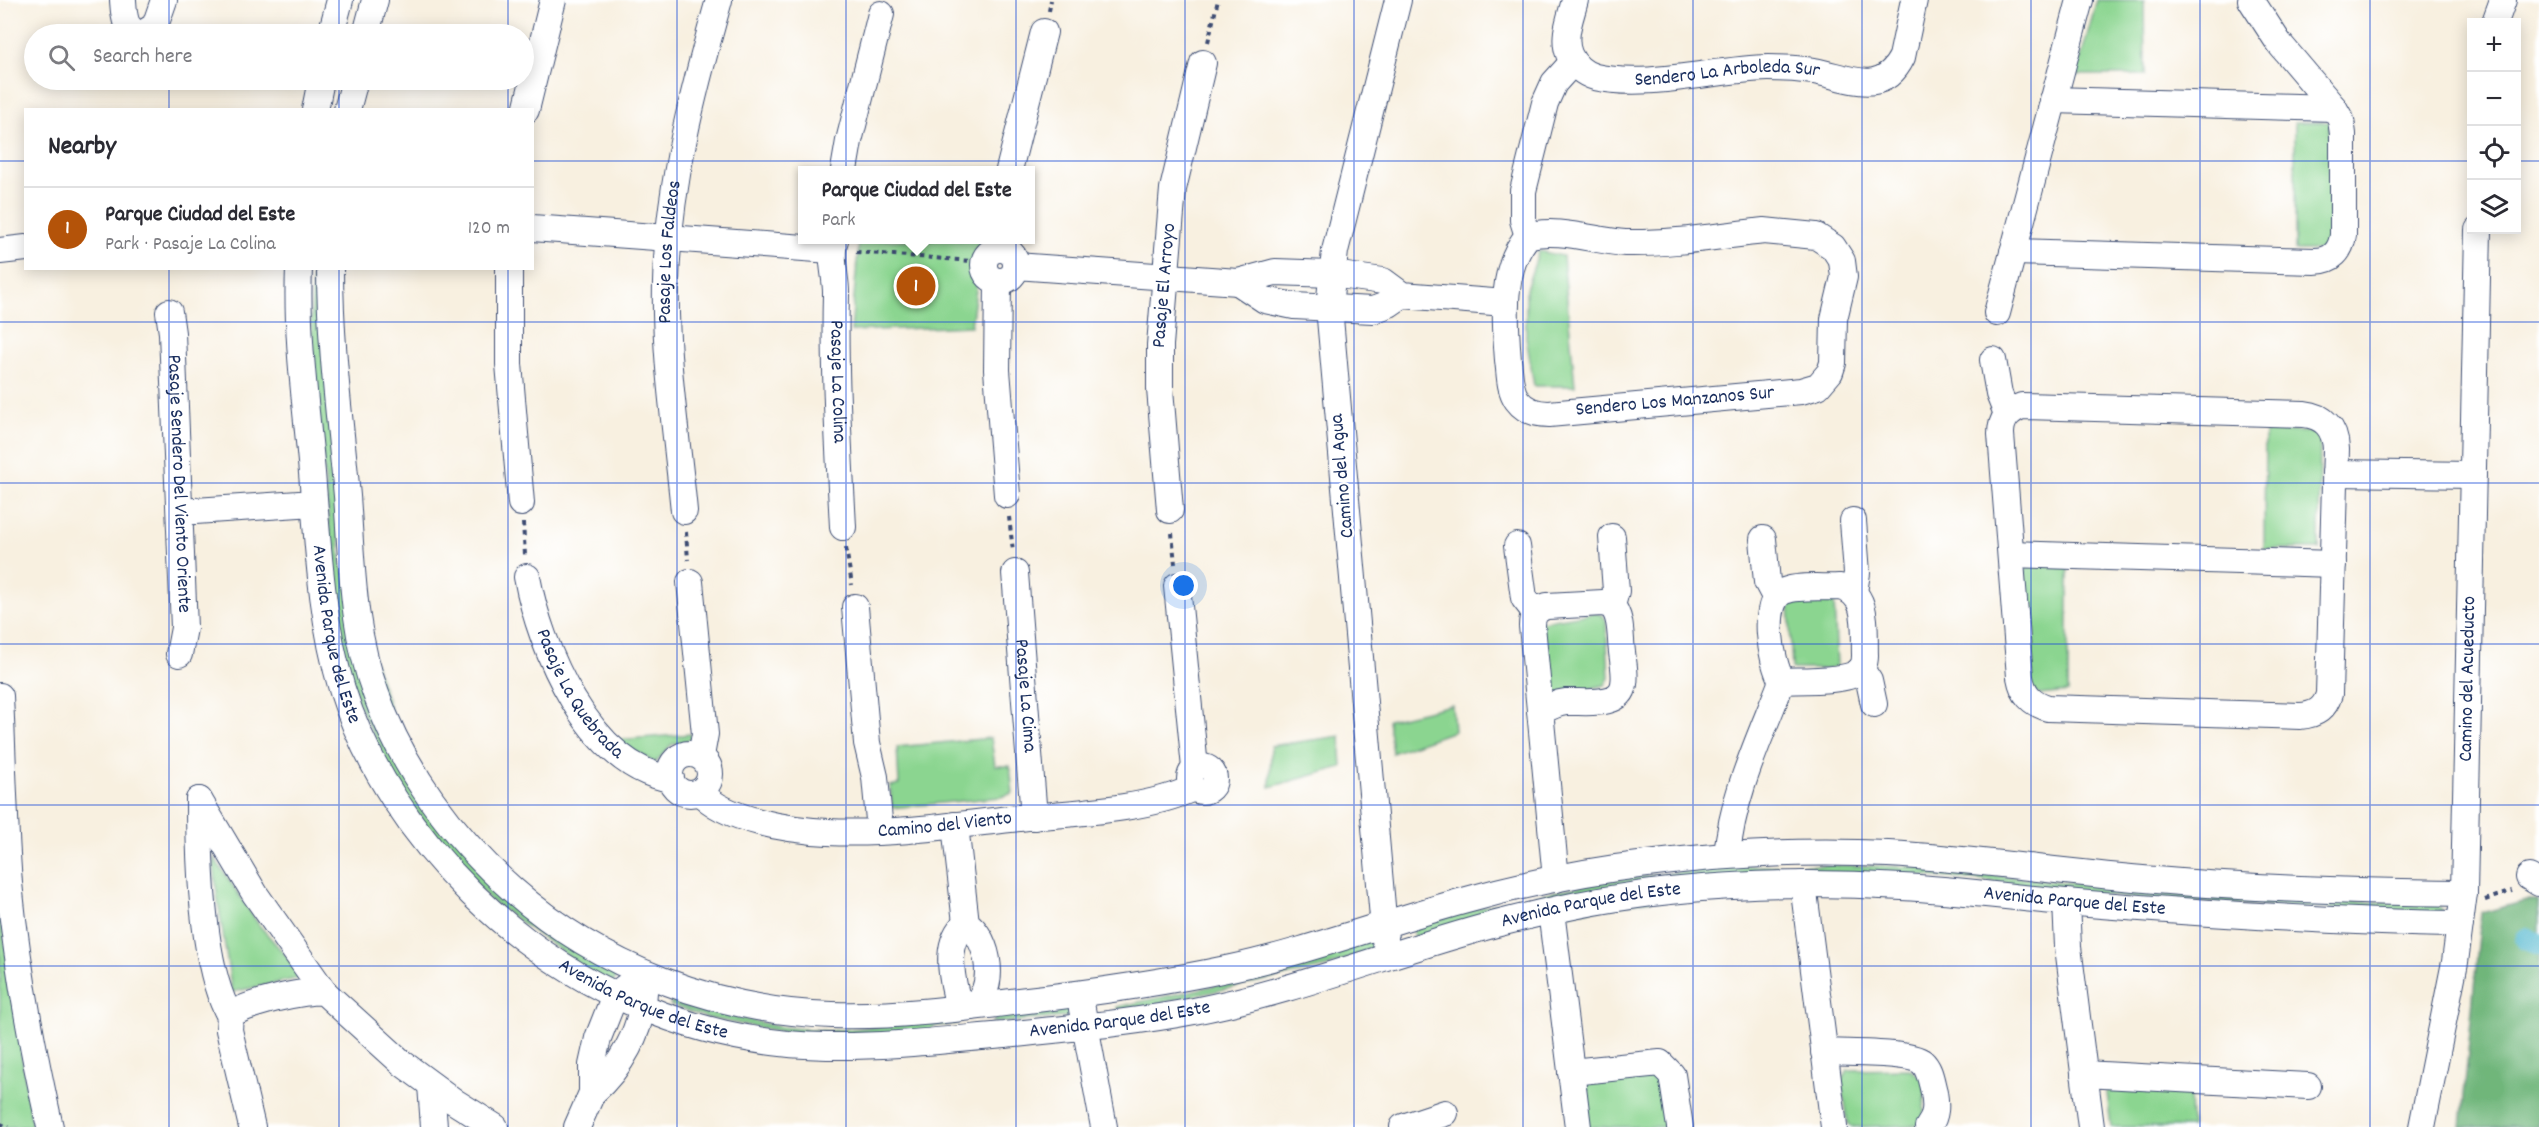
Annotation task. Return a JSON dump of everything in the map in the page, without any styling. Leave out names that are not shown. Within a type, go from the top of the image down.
[{"type":"street","points":[[123,0],[126,24]]},
{"type":"street","points":[[156,24],[164,0]]},
{"type":"street","points":[[334,24],[340,0]]},
{"type":"street","points":[[369,24],[375,0]]},
{"type":"street","points":[[534,76],[552,0]]},
{"type":"street","name":"Pasaje Los Faldeos","points":[[684,511],[667,328],[666,285],[669,238],[690,111],[718,0]]},
{"type":"street","name":"Camino del Agua","points":[[1387,959],[1329,307],[1332,274],[1343,217],[1398,0]]},
{"type":"street","points":[[1007,495],[997,369],[999,260],[1238,282],[1275,272],[1332,274],[1383,281],[1402,295],[1506,303],[1515,254],[1528,236],[1522,204],[1528,167],[1549,93],[1562,71],[1573,62],[1566,38],[1575,0]]},
{"type":"street","name":"Sendero La Arboleda Sur","points":[[1573,62],[1594,77],[1658,78],[1768,68],[1815,71],[1864,82],[1884,78],[1898,65],[1902,57],[1914,0]]},
{"type":"street","points":[[1997,313],[2080,0]]},
{"type":"street","points":[[2013,252],[2315,261],[2329,258],[2339,249],[2343,235],[2341,120],[2334,108],[2279,43],[2251,0]]},
{"type":"street","points":[[845,166],[881,14]]},
{"type":"street","points":[[1010,166],[1044,32]]},
{"type":"street","name":"Pasaje El Arroyo","points":[[1170,510],[1159,366],[1177,165],[1203,63]]},
{"type":"street","points":[[315,108],[319,90]]},
{"type":"street","points":[[348,108],[352,90]]},
{"type":"street","points":[[526,108],[531,90]]},
{"type":"street","points":[[2053,100],[2334,108]]},
{"type":"street","points":[[534,228],[669,238],[798,244]]},
{"type":"street","name":"Sendero Los Manzanos Sur","points":[[1506,303],[1510,381],[1516,399],[1523,406],[1540,414],[1801,391],[1818,386],[1825,379],[1833,363],[1834,319],[1844,277],[1842,261],[1833,247],[1816,236],[1764,231],[1652,242],[1607,242],[1543,232],[1528,236]]},
{"type":"street","name":"Camino del Acueducto","points":[[2422,1127],[2444,1023],[2464,893],[2478,234]]},
{"type":"street","points":[[810,244],[833,245]]},
{"type":"street","name":"Pasaje La Colina","points":[[833,245],[835,369],[843,527]]},
{"type":"street","points":[[0,251],[24,248]]},
{"type":"street","name":"Avenida Parque del Este","points":[[299,270],[300,339],[324,596],[333,656],[352,716],[391,792],[430,849],[485,907],[540,952],[586,980],[643,1009],[738,1036],[790,1043],[856,1045],[973,1038],[1085,1027],[1140,1020],[1235,1002],[1387,959],[1485,927],[1551,911],[1663,892],[1721,887],[1803,884],[1912,887],[2066,902],[2282,917],[2460,924]]},
{"type":"street","name":"Avenida Parque del Este","points":[[330,270],[333,345],[357,624],[364,659],[388,726],[405,759],[444,817],[494,873],[549,920],[574,937],[645,973],[718,999],[794,1012],[871,1015],[971,1007],[1079,994],[1237,967],[1335,941],[1461,901],[1556,879],[1634,865],[1727,856],[1888,854],[2219,885],[2464,893]]},
{"type":"street","points":[[509,270],[509,364],[521,503]]},
{"type":"street","points":[[1238,282],[1265,300],[1294,306],[1373,310],[1389,304],[1402,295]]},
{"type":"street","name":"Pasaje Sendero Del Viento Oriente","points":[[169,312],[172,333],[184,628],[179,654]]},
{"type":"street","points":[[1993,360],[1999,394],[2007,414]]},
{"type":"street","points":[[2030,406],[2313,415],[2328,424],[2333,431],[2336,440],[2335,473],[2329,694],[2324,706],[2313,714],[2300,716],[2048,708],[2033,702],[2022,687],[2001,434],[2001,427],[2007,414],[2014,409],[2030,406]]},
{"type":"street","points":[[2335,473],[2473,475]]},
{"type":"street","points":[[180,512],[314,503]]},
{"type":"street","points":[[1853,520],[1857,573],[1854,592]]},
{"type":"street","points":[[1540,712],[1551,705],[1564,702],[1609,700],[1618,696],[1622,691],[1624,679],[1619,621],[1612,606],[1616,591],[1612,537]]},
{"type":"street","points":[[1762,539],[1767,582],[1775,597]]},
{"type":"street","points":[[1517,546],[1524,598],[1535,612]]},
{"type":"street","points":[[2011,554],[2333,564]]},
{"type":"street","name":"Pasaje La Cima","points":[[1015,573],[1034,817]]},
{"type":"street","name":"Pasaje La Quebrada","points":[[527,576],[531,599],[544,640],[573,699],[599,735],[627,761],[649,774],[670,779]]},
{"type":"street","points":[[690,582],[705,735],[701,756]]},
{"type":"street","name":"Camino del Viento","points":[[700,792],[712,803],[729,811],[773,825],[826,832],[880,831],[955,825],[1155,801],[1194,778],[1177,586]]},
{"type":"street","points":[[1727,856],[1731,825],[1740,793],[1782,681],[1774,665],[1772,651],[1770,608],[1775,597],[1791,589],[1839,587],[1854,592],[1862,608],[1865,663],[1862,669],[1846,677],[1782,681]]},
{"type":"street","points":[[1535,612],[1547,606],[1603,603],[1612,606]]},
{"type":"street","points":[[855,607],[867,742],[875,777],[880,831]]},
{"type":"street","points":[[1535,612],[1532,626],[1556,879]]},
{"type":"street","points":[[1862,669],[1869,681],[1874,705]]},
{"type":"street","points":[[0,696],[9,882],[14,927],[24,999],[50,1127]]},
{"type":"street","points":[[690,753],[701,756],[706,760],[711,772],[709,783],[700,792],[694,794],[677,790],[670,779],[671,767],[678,758],[690,753]]},
{"type":"street","points":[[252,1127],[229,1030],[230,1016],[224,1007],[216,980],[206,921],[201,873],[199,800],[255,894],[324,992],[373,1038],[478,1124]]},
{"type":"street","points":[[955,825],[966,923],[978,933],[982,940],[987,982],[983,998],[971,1007],[973,1038]]},
{"type":"street","points":[[1803,884],[1834,1127]]},
{"type":"street","points":[[2066,902],[2068,947],[2091,1127]]},
{"type":"street","points":[[1551,911],[1578,1127]]},
{"type":"street","points":[[577,1127],[592,1092],[594,1051],[615,995],[645,973]]},
{"type":"street","points":[[592,1092],[619,1065],[643,1009],[645,973]]},
{"type":"street","points":[[230,1016],[240,1009],[310,992],[324,992]]},
{"type":"street","points":[[1079,994],[1104,1127]]},
{"type":"street","points":[[1824,1052],[1906,1056],[1919,1060],[1929,1070],[1935,1098],[1935,1114],[1928,1127]]},
{"type":"street","points":[[1571,1072],[1660,1063],[1672,1075],[1680,1127]]},
{"type":"street","points":[[2084,1074],[2308,1086]]},
{"type":"street","points":[[431,1085],[434,1127]]},
{"type":"street","points":[[1403,1127],[1445,1113]]},
{"type":"path","points":[[1203,63],[1218,0]]},
{"type":"path","points":[[833,245],[999,260]]},
{"type":"path","points":[[1007,495],[1015,573]]},
{"type":"path","points":[[521,503],[527,576]]},
{"type":"path","points":[[1170,510],[1177,586]]},
{"type":"path","points":[[684,511],[690,582]]},
{"type":"path","points":[[843,527],[855,607]]},
{"type":"path","points":[[0,1124],[9,1127]]},
{"type":"green space","points":[[2097,0],[2144,0],[2145,75],[2076,75]]},
{"type":"green space","points":[[2295,122],[2329,122],[2330,250],[2295,250]]},
{"type":"green space","points":[[859,244],[982,244],[971,326],[851,331]]},
{"type":"green space","points":[[1539,251],[1563,256],[1575,386],[1534,386],[1526,337],[1526,289]]},
{"type":"green space","points":[[312,270],[323,270],[341,561],[418,793],[617,973],[614,982],[593,974],[490,900],[403,797],[358,703],[338,625],[311,322]]},
{"type":"green space","points":[[2265,431],[2320,432],[2319,549],[2264,549]]},
{"type":"green space","points":[[2030,565],[2068,567],[2068,692],[2040,695],[2027,685],[2025,571]]},
{"type":"green space","points":[[1831,596],[1834,601],[1837,666],[1830,669],[1792,669],[1789,602]]},
{"type":"green space","points":[[1595,613],[1602,615],[1606,620],[1609,678],[1605,685],[1549,698],[1541,622]]},
{"type":"green space","points":[[1452,705],[1454,731],[1392,753],[1388,720]]},
{"type":"green space","points":[[691,734],[691,739],[671,745],[655,763],[615,740]]},
{"type":"green space","points":[[1340,736],[1342,767],[1270,787],[1271,746]]},
{"type":"green space","points":[[991,738],[995,766],[1010,766],[1013,793],[1001,797],[892,808],[890,786],[899,784],[897,747]]},
{"type":"green space","points":[[213,856],[259,925],[305,977],[232,992]]},
{"type":"green space","points":[[1823,865],[1913,867],[2218,898],[2437,904],[2442,910],[2441,914],[2136,899],[2009,883],[1915,875],[1827,873],[1415,937],[1413,934],[1413,930],[1417,928],[1464,911],[1599,882],[1722,867]]},
{"type":"green space","points":[[0,888],[2,918],[32,1127],[0,1127]]},
{"type":"green space","points":[[2526,901],[2539,901],[2539,1127],[2461,1127],[2481,913]]},
{"type":"green space","points":[[1364,940],[1371,941],[1376,947],[1327,967],[1118,1012],[1117,1007],[1274,971]]},
{"type":"green space","points":[[673,1002],[703,1012],[710,1011],[780,1027],[829,1031],[957,1020],[958,1023],[935,1026],[929,1031],[828,1040],[708,1018],[670,1005]]},
{"type":"green space","points":[[1075,1007],[1078,1016],[992,1023],[997,1016]]},
{"type":"green space","points":[[1910,1069],[1926,1081],[1923,1125],[1851,1127],[1848,1125],[1842,1079],[1847,1070]]},
{"type":"green space","points":[[1651,1072],[1661,1076],[1671,1127],[1586,1127],[1584,1082]]},
{"type":"green space","points":[[2106,1084],[2190,1088],[2191,1127],[2111,1127]]},
{"type":"waterway","points":[[2526,939],[2539,944]]},
{"type":"place","name":"Parque Ciudad del Este","points":[[916,286]]}]
